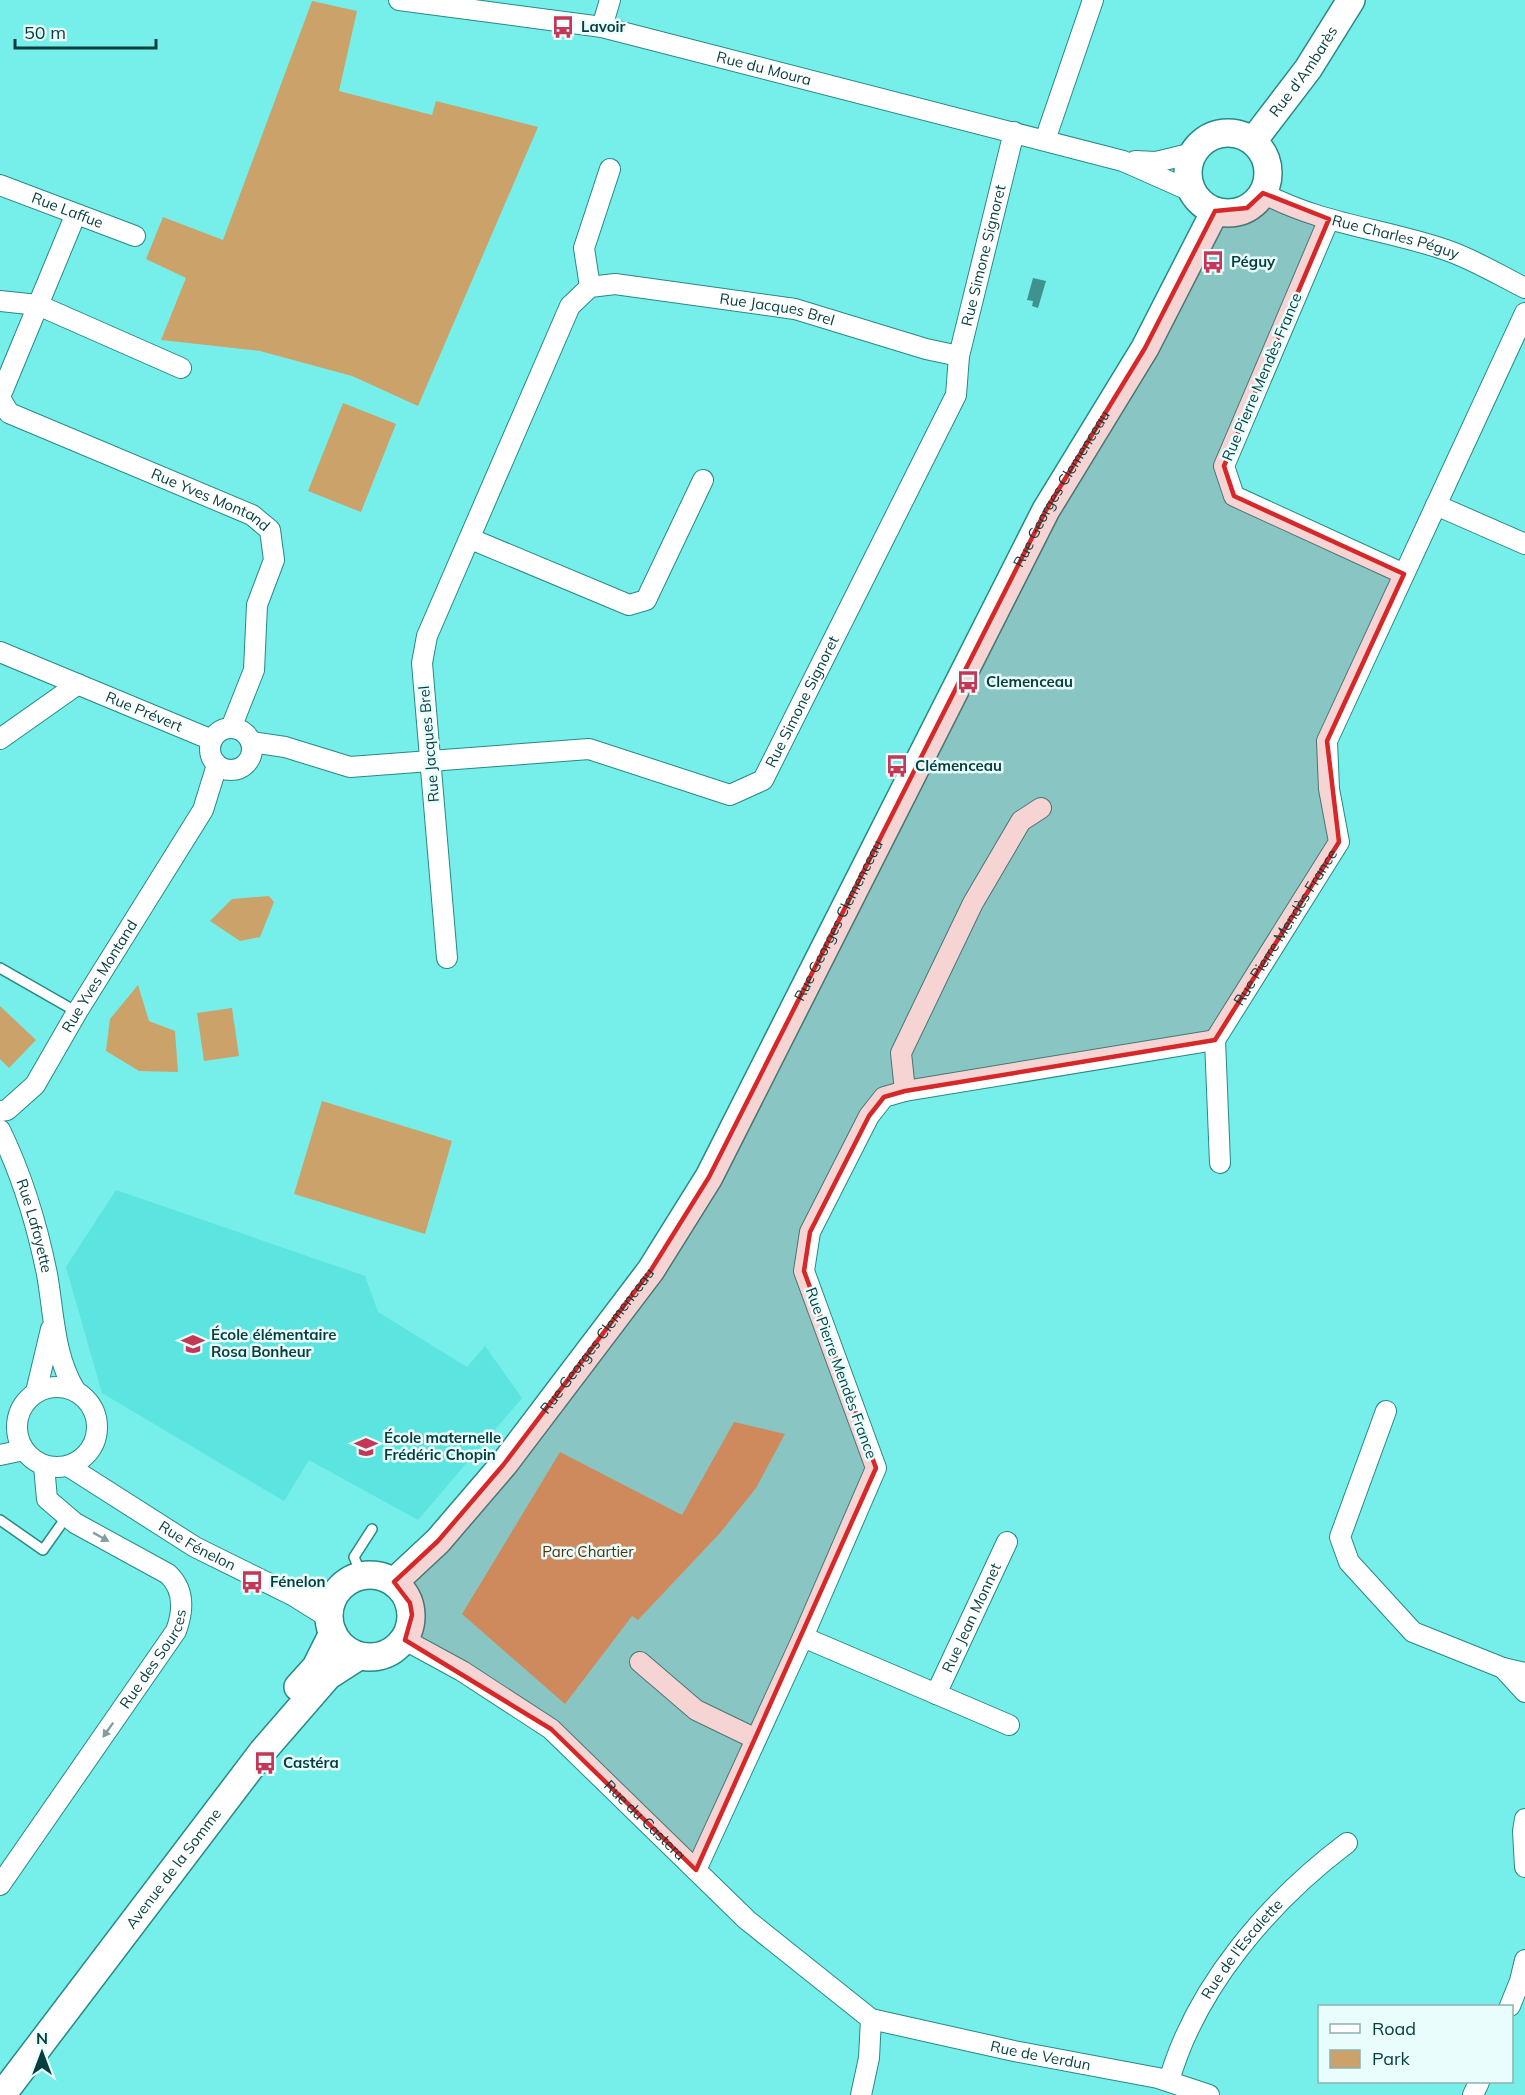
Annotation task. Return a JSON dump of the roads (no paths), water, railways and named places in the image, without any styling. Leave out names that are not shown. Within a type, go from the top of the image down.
[{"type":"street","name":"Rue du Moura","points":[[399,0],[602,27],[1123,161],[1193,192]]},
{"type":"street","points":[[602,27],[610,0]]},
{"type":"street","points":[[1045,140],[1093,0]]},
{"type":"street","name":"Rue d'Ambarès","points":[[1253,141],[1308,69],[1351,0]]},
{"type":"street","name":"Rue Simone Signoret","points":[[251,742],[285,747],[350,767],[589,749],[729,795],[763,780],[956,395],[959,356],[1014,132]]},
{"type":"street","points":[[1227,132],[1241,134],[1253,141],[1262,151],[1268,163],[1267,184],[1263,193],[1247,208],[1226,213],[1206,206],[1193,192],[1188,179],[1188,166],[1193,153],[1202,142],[1213,135],[1227,132]]},
{"type":"street","name":"Rue du Moura","points":[[1123,161],[1156,162],[1193,153]]},
{"type":"street","points":[[590,287],[584,248],[610,168]]},
{"type":"street","name":"Rue Laffue","points":[[0,185],[75,216],[135,236]]},
{"type":"street","name":"Rue Charles Péguy","points":[[1263,193],[1289,207],[1448,250],[1525,288]]},
{"type":"street","name":"Rue Georges Clemenceau","points":[[394,1582],[438,1541],[504,1464],[651,1270],[709,1177],[1046,510],[1145,348],[1215,210]]},
{"type":"street","name":"Rue Yves Montand","points":[[75,216],[0,398],[9,413],[252,515],[270,530],[274,560],[257,605],[254,670],[231,728]]},
{"type":"street","name":"Rue Pierre Mendès France","points":[[1329,219],[1224,466],[1234,496],[1404,574]]},
{"type":"street","name":"Rue Jacques Brel","points":[[447,958],[422,663],[427,636],[471,539],[570,306],[590,287],[615,284],[795,309],[926,349],[959,356]]},
{"type":"street","points":[[0,302],[38,305],[181,368]]},
{"type":"street","name":"Rue Pierre Mendès France","points":[[696,1870],[803,1637],[876,1467],[804,1271],[810,1232],[869,1116],[884,1097],[905,1090],[1215,1040],[1340,842],[1329,789],[1328,741],[1525,313]]},
{"type":"street","points":[[471,539],[629,605],[646,600],[703,480]]},
{"type":"street","points":[[1436,505],[1525,544]]},
{"type":"street","name":"Rue Prévert","points":[[0,652],[212,740]]},
{"type":"street","points":[[0,739],[78,684]]},
{"type":"street","points":[[231,728],[243,732],[251,742],[251,756],[243,766],[229,770],[217,765],[210,753],[212,740],[220,731],[231,728]]},
{"type":"street","name":"Rue Yves Montand","points":[[0,1111],[7,1110],[35,1084],[77,1012],[203,810],[217,765]]},
{"type":"street","points":[[905,1090],[901,1053],[973,903],[1021,821],[1041,808]]},
{"type":"street","points":[[1215,1040],[1220,1163]]},
{"type":"street","name":"Rue Lafayette","points":[[0,1130],[26,1191],[50,1291],[63,1368],[75,1390]]},
{"type":"street","name":"Rue Lafayette","points":[[36,1392],[51,1329],[50,1291]]},
{"type":"street","points":[[49,1388],[75,1390],[92,1406],[97,1417],[96,1437],[87,1455],[68,1466],[45,1466],[24,1450],[18,1433],[19,1415],[23,1406],[36,1392],[49,1388]]},
{"type":"street","points":[[1386,1411],[1340,1537],[1349,1562],[1413,1632],[1503,1668],[1525,1673]]},
{"type":"street","points":[[0,1430],[19,1415]]},
{"type":"street","points":[[0,1455],[24,1450]]},
{"type":"street","points":[[87,1455],[104,1490]]},
{"type":"street","name":"Rue des Sources","points":[[0,1885],[176,1631],[182,1616],[182,1601],[174,1579],[67,1516],[47,1498],[45,1466]]},
{"type":"street","name":"Rue Fénelon","points":[[68,1466],[195,1547],[332,1615]]},
{"type":"street","name":"Rue Jean Monnet","points":[[936,1694],[1007,1542]]},
{"type":"street","points":[[362,1576],[384,1577],[394,1582],[404,1591],[411,1609],[410,1628],[405,1640],[384,1655],[359,1656],[344,1647],[332,1615],[344,1584],[362,1576]]},
{"type":"street","name":"Avenue de la Somme","points":[[0,2076],[231,1770],[284,1702],[316,1667],[332,1615]]},
{"type":"street","points":[[803,1637],[1009,1725]]},
{"type":"street","name":"Rue du Castera","points":[[405,1640],[462,1671],[551,1729],[747,1920],[871,2019]]},
{"type":"street","name":"Avenue de la Somme","points":[[2,2095],[262,1750],[328,1676],[359,1656]]},
{"type":"street","points":[[640,1662],[696,1710],[756,1739]]},
{"type":"street","points":[[1503,1668],[1525,1692]]},
{"type":"street","points":[[1525,1819],[1522,1831],[1525,1867]]},
{"type":"street","name":"Rue de l'Escalette","points":[[1169,2081],[1188,2031],[1220,1976],[1276,1905],[1315,1868],[1347,1843]]},
{"type":"street","points":[[1511,2005],[1525,1960]]},
{"type":"street","points":[[861,2095],[869,2058],[871,2019]]},
{"type":"street","name":"Rue de Verdun","points":[[871,2019],[1014,2051],[1169,2081],[1209,2095]]},
{"type":"lane","points":[[0,968],[77,1012]]},
{"type":"lane","points":[[0,1520],[43,1550],[67,1516]]},
{"type":"lane","points":[[362,1576],[354,1557],[372,1529]]},
{"type":"place","name":"Lavoir","points":[[563,27]]},
{"type":"place","name":"Péguy","points":[[1213,262]]},
{"type":"place","name":"Clemenceau","points":[[968,682]]},
{"type":"place","name":"Clémenceau","points":[[897,766]]},
{"type":"place","name":"École élémentaire Rosa Bonheur","points":[[193,1344]]},
{"type":"place","name":"École maternelle Frédéric Chopin","points":[[366,1447]]},
{"type":"place","name":"Fénelon","points":[[252,1582]]},
{"type":"place","name":"Castéra","points":[[265,1763]]},
{"type":"park label","name":"Parc Chartier","points":[[588,1552]]}]
